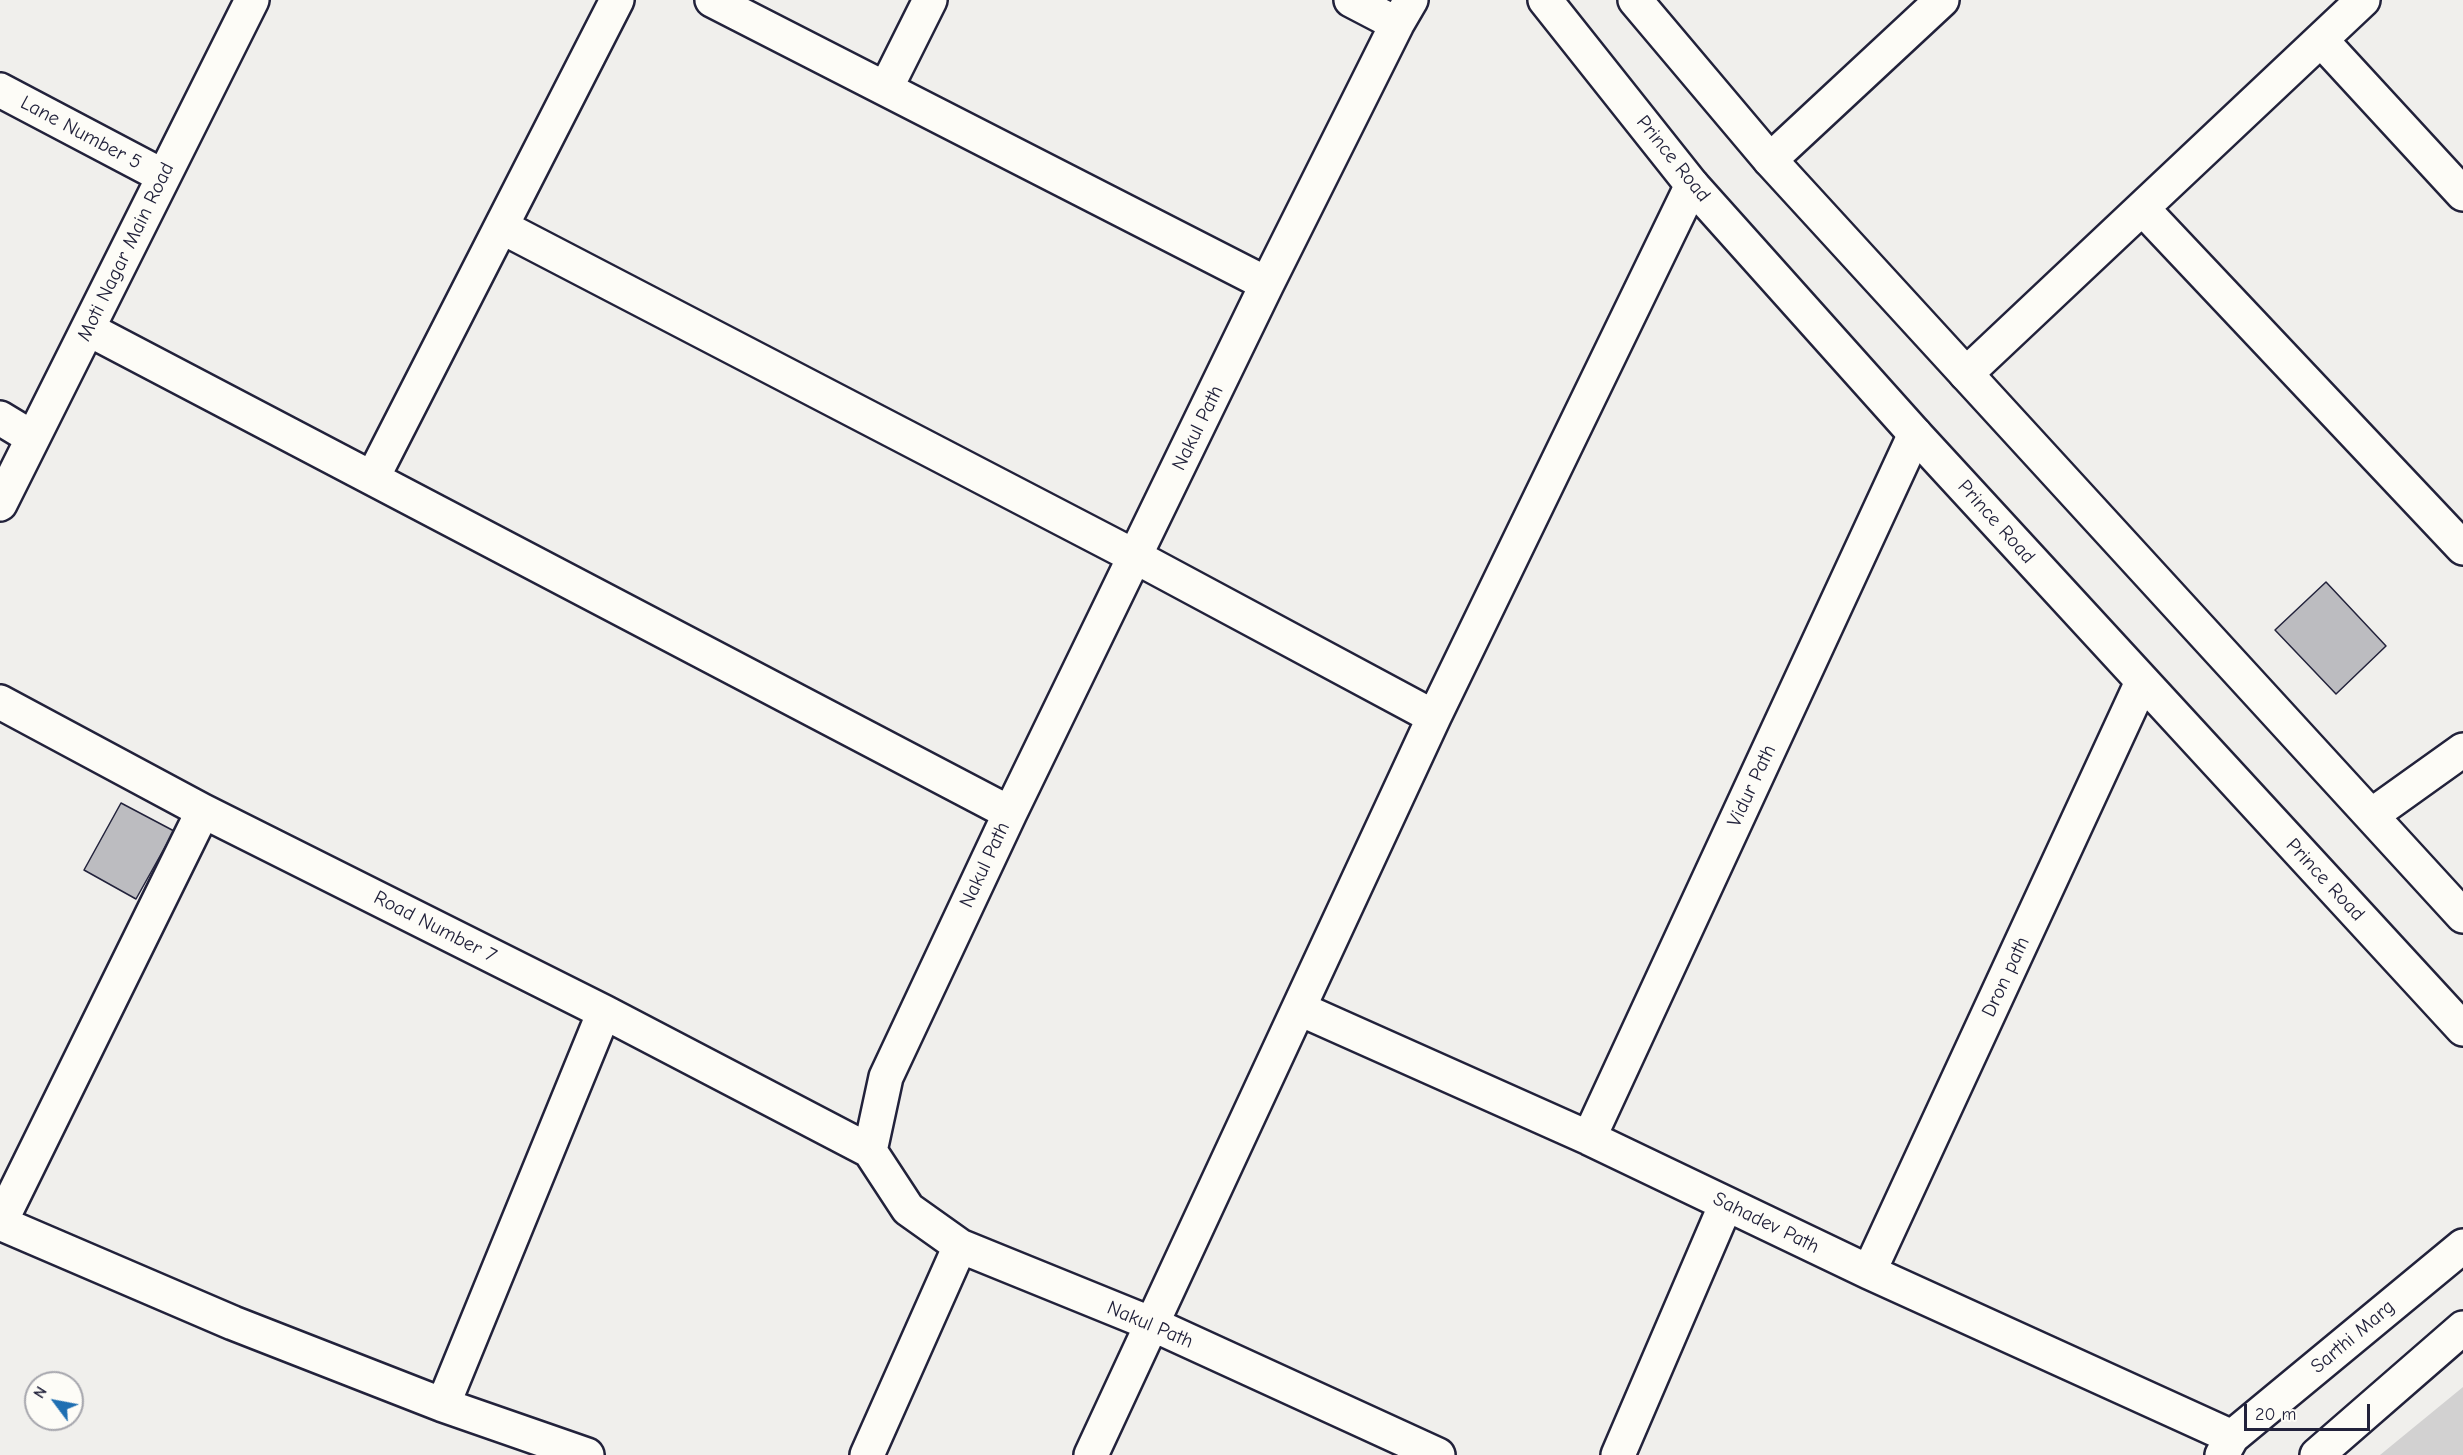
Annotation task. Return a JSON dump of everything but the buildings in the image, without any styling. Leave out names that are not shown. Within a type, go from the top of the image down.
[{"type":"street","name":"Moti Nagar Main Road","points":[[0,504],[252,0]]},
{"type":"street","points":[[373,477],[617,0]]},
{"type":"street","points":[[712,0],[1267,284]]},
{"type":"street","points":[[886,88],[930,0]]},
{"type":"street","points":[[1351,0],[1404,12]]},
{"type":"street","name":"Prince Road","points":[[1545,0],[1692,185],[1915,434],[2463,1029]]},
{"type":"street","points":[[1635,0],[1770,160],[2463,916]]},
{"type":"street","points":[[1770,160],[1942,0]]},
{"type":"street","points":[[1966,374],[2363,0]]},
{"type":"street","name":"Nakul Path","points":[[1404,12],[1267,284],[1010,813],[886,1077],[870,1151],[908,1209],[960,1245],[1152,1324],[1432,1454]]},
{"type":"street","points":[[2321,40],[2463,194]]},
{"type":"street","name":"Lane Number 5","points":[[0,90],[163,177]]},
{"type":"street","points":[[1091,1455],[1434,717],[1692,185]]},
{"type":"street","points":[[2143,209],[2463,548]]},
{"type":"street","points":[[502,227],[1136,557],[1434,717]]},
{"type":"street","points":[[88,329],[1010,813]]},
{"type":"street","points":[[0,418],[33,438]]},
{"type":"street","name":"Vidur Path","points":[[1589,1138],[1915,434]]},
{"type":"street","name":"Dron path","points":[[1869,1272],[2142,682]]},
{"type":"street","name":"Road Number 7","points":[[0,702],[203,811],[604,1012],[870,1151]]},
{"type":"street","points":[[2372,815],[2463,750]]},
{"type":"street","points":[[203,811],[0,1223],[233,1323],[443,1406],[586,1455]]},
{"type":"street","name":"Sahadev Path","points":[[1300,1009],[1589,1138],[2227,1446]]},
{"type":"street","points":[[443,1406],[604,1012]]},
{"type":"street","points":[[1618,1455],[1726,1204]]},
{"type":"street","points":[[867,1455],[960,1245]]},
{"type":"street","name":"Sarthi Marg","points":[[2227,1446],[2463,1246]]},
{"type":"street","points":[[2317,1455],[2463,1328]]},
{"type":"shaded area","points":[[2463,1387],[2463,1455],[2380,1455]]}]
